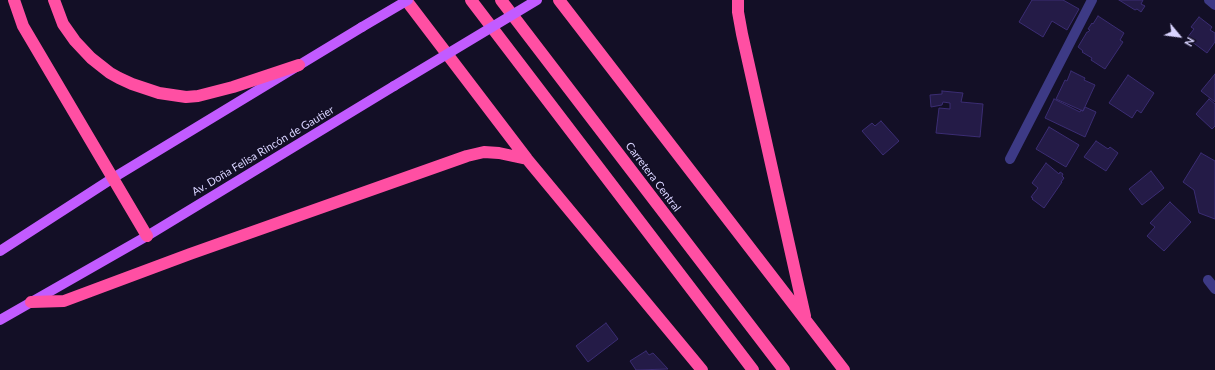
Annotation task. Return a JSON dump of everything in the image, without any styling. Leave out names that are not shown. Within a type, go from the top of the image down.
[{"type":"highway","points":[[14,0],[23,26],[147,236]]},
{"type":"highway","points":[[54,0],[63,24],[75,41],[91,58],[119,78],[159,94],[186,98],[205,95],[299,65]]},
{"type":"highway","points":[[407,0],[526,159],[702,370]]},
{"type":"highway","points":[[471,0],[753,370]]},
{"type":"highway","name":"Carretera Central","points":[[501,0],[784,370]]},
{"type":"highway","points":[[559,0],[844,370]]},
{"type":"highway","points":[[738,0],[738,12],[742,34],[805,319]]},
{"type":"highway","points":[[31,302],[64,302],[197,252],[466,156],[484,152],[499,153],[526,159]]},
{"type":"main road","points":[[0,251],[113,178],[407,0]]},
{"type":"main road","name":"Av. Doña Felisa Rincón de Gautier","points":[[0,320],[147,236],[537,0]]},
{"type":"street","points":[[1010,159],[1092,0]]},
{"type":"street","points":[[1209,0],[1215,5]]},
{"type":"street","points":[[1208,280],[1215,289]]},
{"type":"building","points":[[1032,0],[1063,0],[1079,9],[1067,30],[1052,21],[1043,37],[1019,22]]},
{"type":"building","points":[[1119,0],[1143,0],[1141,4],[1145,6],[1141,12]]},
{"type":"building","points":[[1098,16],[1124,33],[1120,40],[1123,42],[1105,69],[1091,60],[1092,58],[1082,52],[1083,51],[1078,47],[1087,32],[1090,30],[1088,29]]},
{"type":"building","points":[[1199,17],[1212,27],[1210,30],[1215,33],[1215,42],[1207,53],[1187,38],[1194,29],[1191,27]]},
{"type":"building","points":[[1071,71],[1085,78],[1084,80],[1095,85],[1083,111],[1056,99]]},
{"type":"building","points":[[1215,74],[1215,102],[1201,91]]},
{"type":"building","points":[[1128,75],[1154,93],[1141,113],[1137,110],[1132,118],[1109,103]]},
{"type":"building","points":[[942,91],[963,93],[961,102],[983,104],[980,137],[936,133],[939,108],[950,109],[950,103],[943,102],[942,105],[931,107],[930,95],[942,94]]},
{"type":"building","points":[[1054,99],[1080,112],[1081,110],[1083,111],[1085,107],[1096,112],[1085,137],[1045,118]]},
{"type":"building","points":[[1209,99],[1215,104],[1215,126],[1212,129],[1196,114]]},
{"type":"building","points":[[881,121],[899,141],[883,155],[862,131],[872,123],[875,126]]},
{"type":"building","points":[[1049,127],[1079,145],[1066,167],[1036,149]]},
{"type":"building","points":[[1096,141],[1108,149],[1110,147],[1118,153],[1106,171],[1084,157]]},
{"type":"building","points":[[1201,153],[1215,161],[1215,219],[1199,213],[1194,190],[1183,182]]},
{"type":"building","points":[[1046,163],[1059,174],[1060,172],[1063,174],[1062,176],[1064,178],[1044,208],[1031,197],[1038,188],[1032,183]]},
{"type":"building","points":[[1151,171],[1164,188],[1142,205],[1129,189]]},
{"type":"building","points":[[1170,202],[1191,222],[1164,251],[1147,236],[1155,227],[1150,223]]},
{"type":"building","points":[[606,323],[618,339],[588,362],[576,346]]},
{"type":"building","points":[[646,351],[649,355],[653,353],[668,369],[636,370],[630,361]]}]
